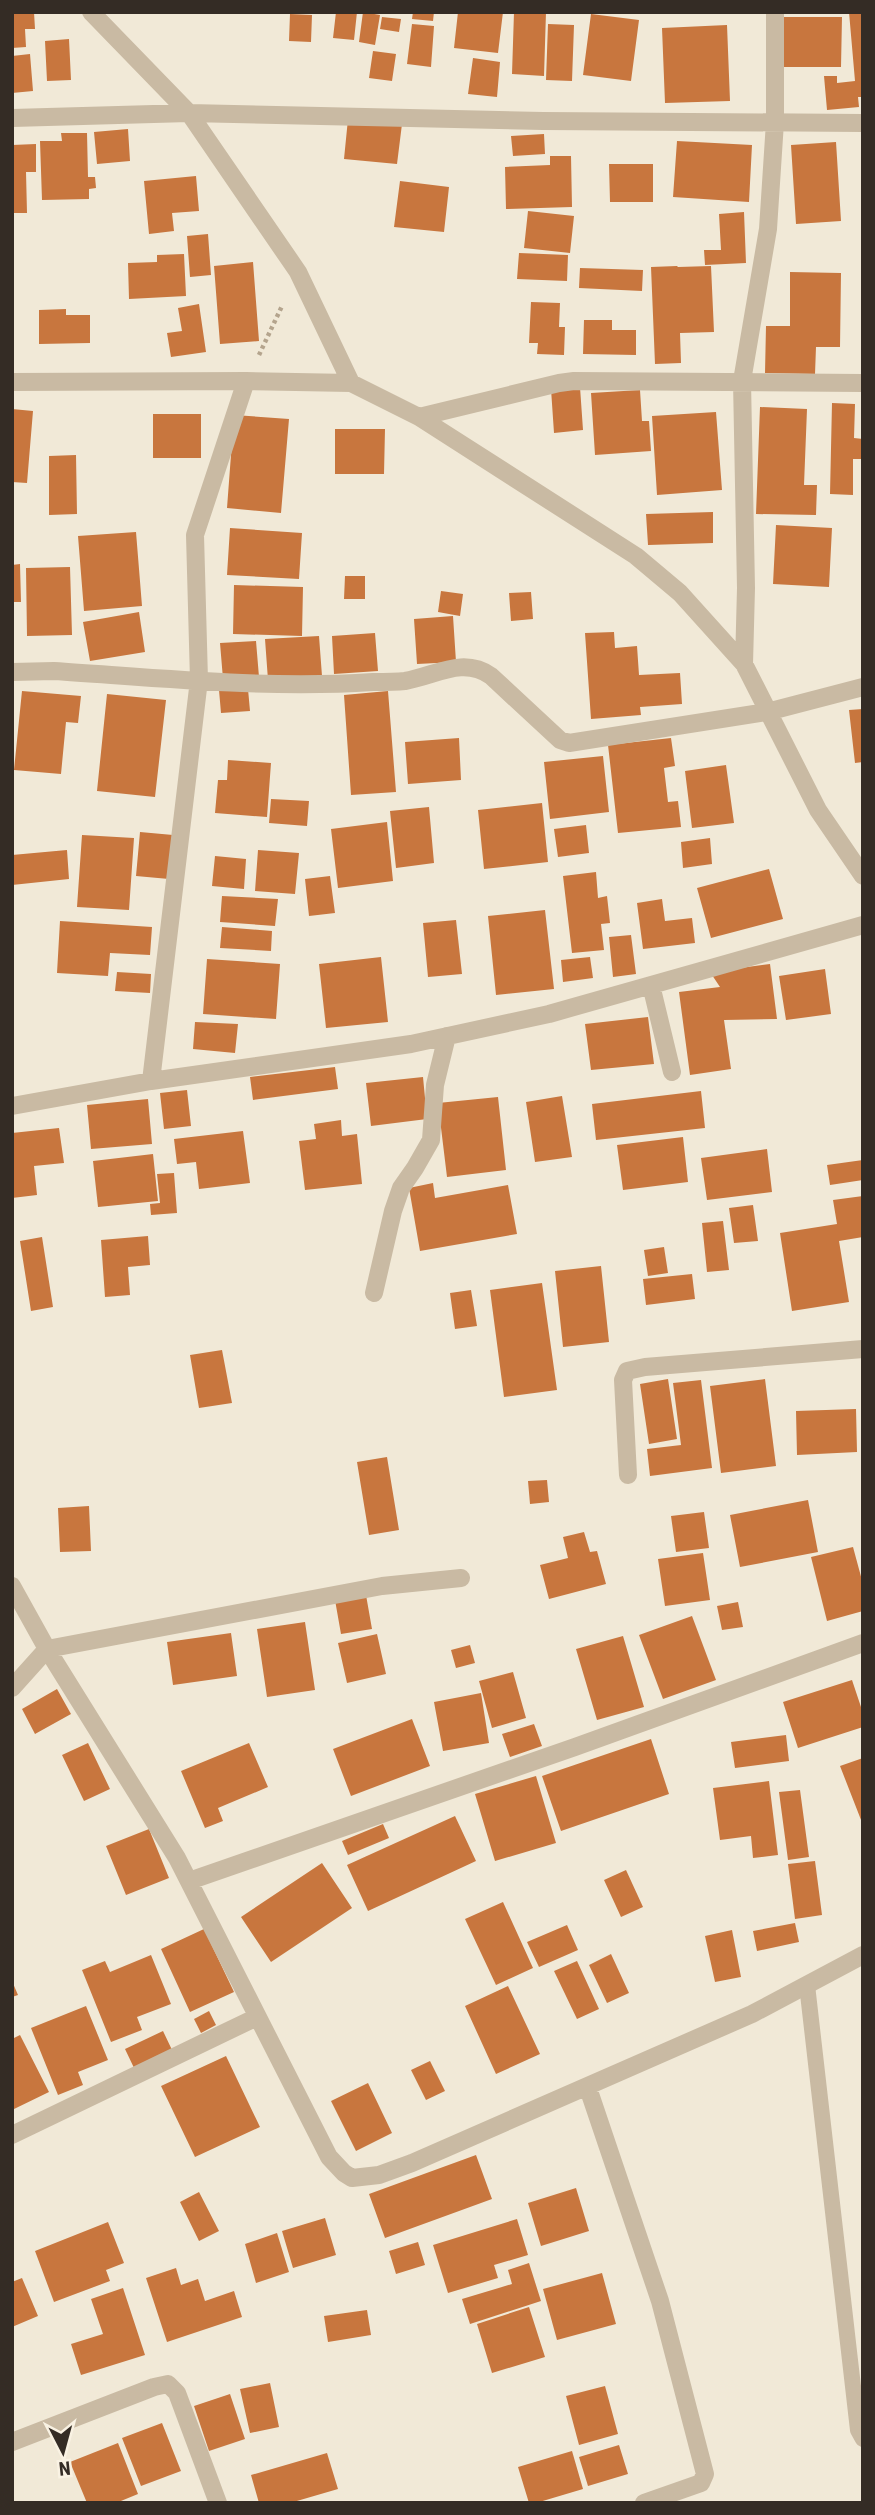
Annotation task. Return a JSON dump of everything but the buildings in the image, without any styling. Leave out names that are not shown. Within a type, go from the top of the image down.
[{"type":"street","points":[[92,12],[189,113],[298,272],[351,383]]},
{"type":"street","points":[[744,664],[746,588],[743,381],[768,229],[775,122],[775,12]]},
{"type":"street","points":[[12,118],[189,113],[543,121],[863,124]]},
{"type":"street","points":[[151,1081],[199,680],[195,535],[246,381]]},
{"type":"street","points":[[419,417],[566,382],[863,383]]},
{"type":"street","points":[[12,383],[351,383],[419,417],[636,556],[680,593],[744,664],[818,810],[863,876]]},
{"type":"street","points":[[12,672],[54,671],[322,685],[405,681],[458,666],[476,668],[491,676],[560,740],[569,743],[767,712],[863,687]]},
{"type":"street","points":[[12,1106],[151,1081],[411,1044],[550,1014],[863,925]]},
{"type":"street","points":[[651,985],[672,1072]]},
{"type":"street","points":[[374,1293],[401,1188],[431,1140],[435,1085],[447,1036]]},
{"type":"street","points":[[628,1475],[623,1380],[627,1371],[645,1367],[863,1349]]},
{"type":"street","points":[[12,1688],[47,1649],[382,1586],[461,1578]]},
{"type":"street","points":[[12,1586],[47,1649],[189,1881],[329,2157],[352,2178],[379,2175],[412,2164],[587,2088],[752,2014],[863,1955]]},
{"type":"street","points":[[189,1881],[863,1643]]},
{"type":"street","points":[[12,2135],[257,2017]]},
{"type":"street","points":[[587,2088],[660,2301],[705,2474],[701,2483],[644,2503]]},
{"type":"street","points":[[12,2442],[168,2384],[177,2393],[218,2503]]},
{"type":"lane","points":[[807,1985],[858,2430],[863,2439]]},
{"type":"path","points":[[246,381],[298,272]]}]
